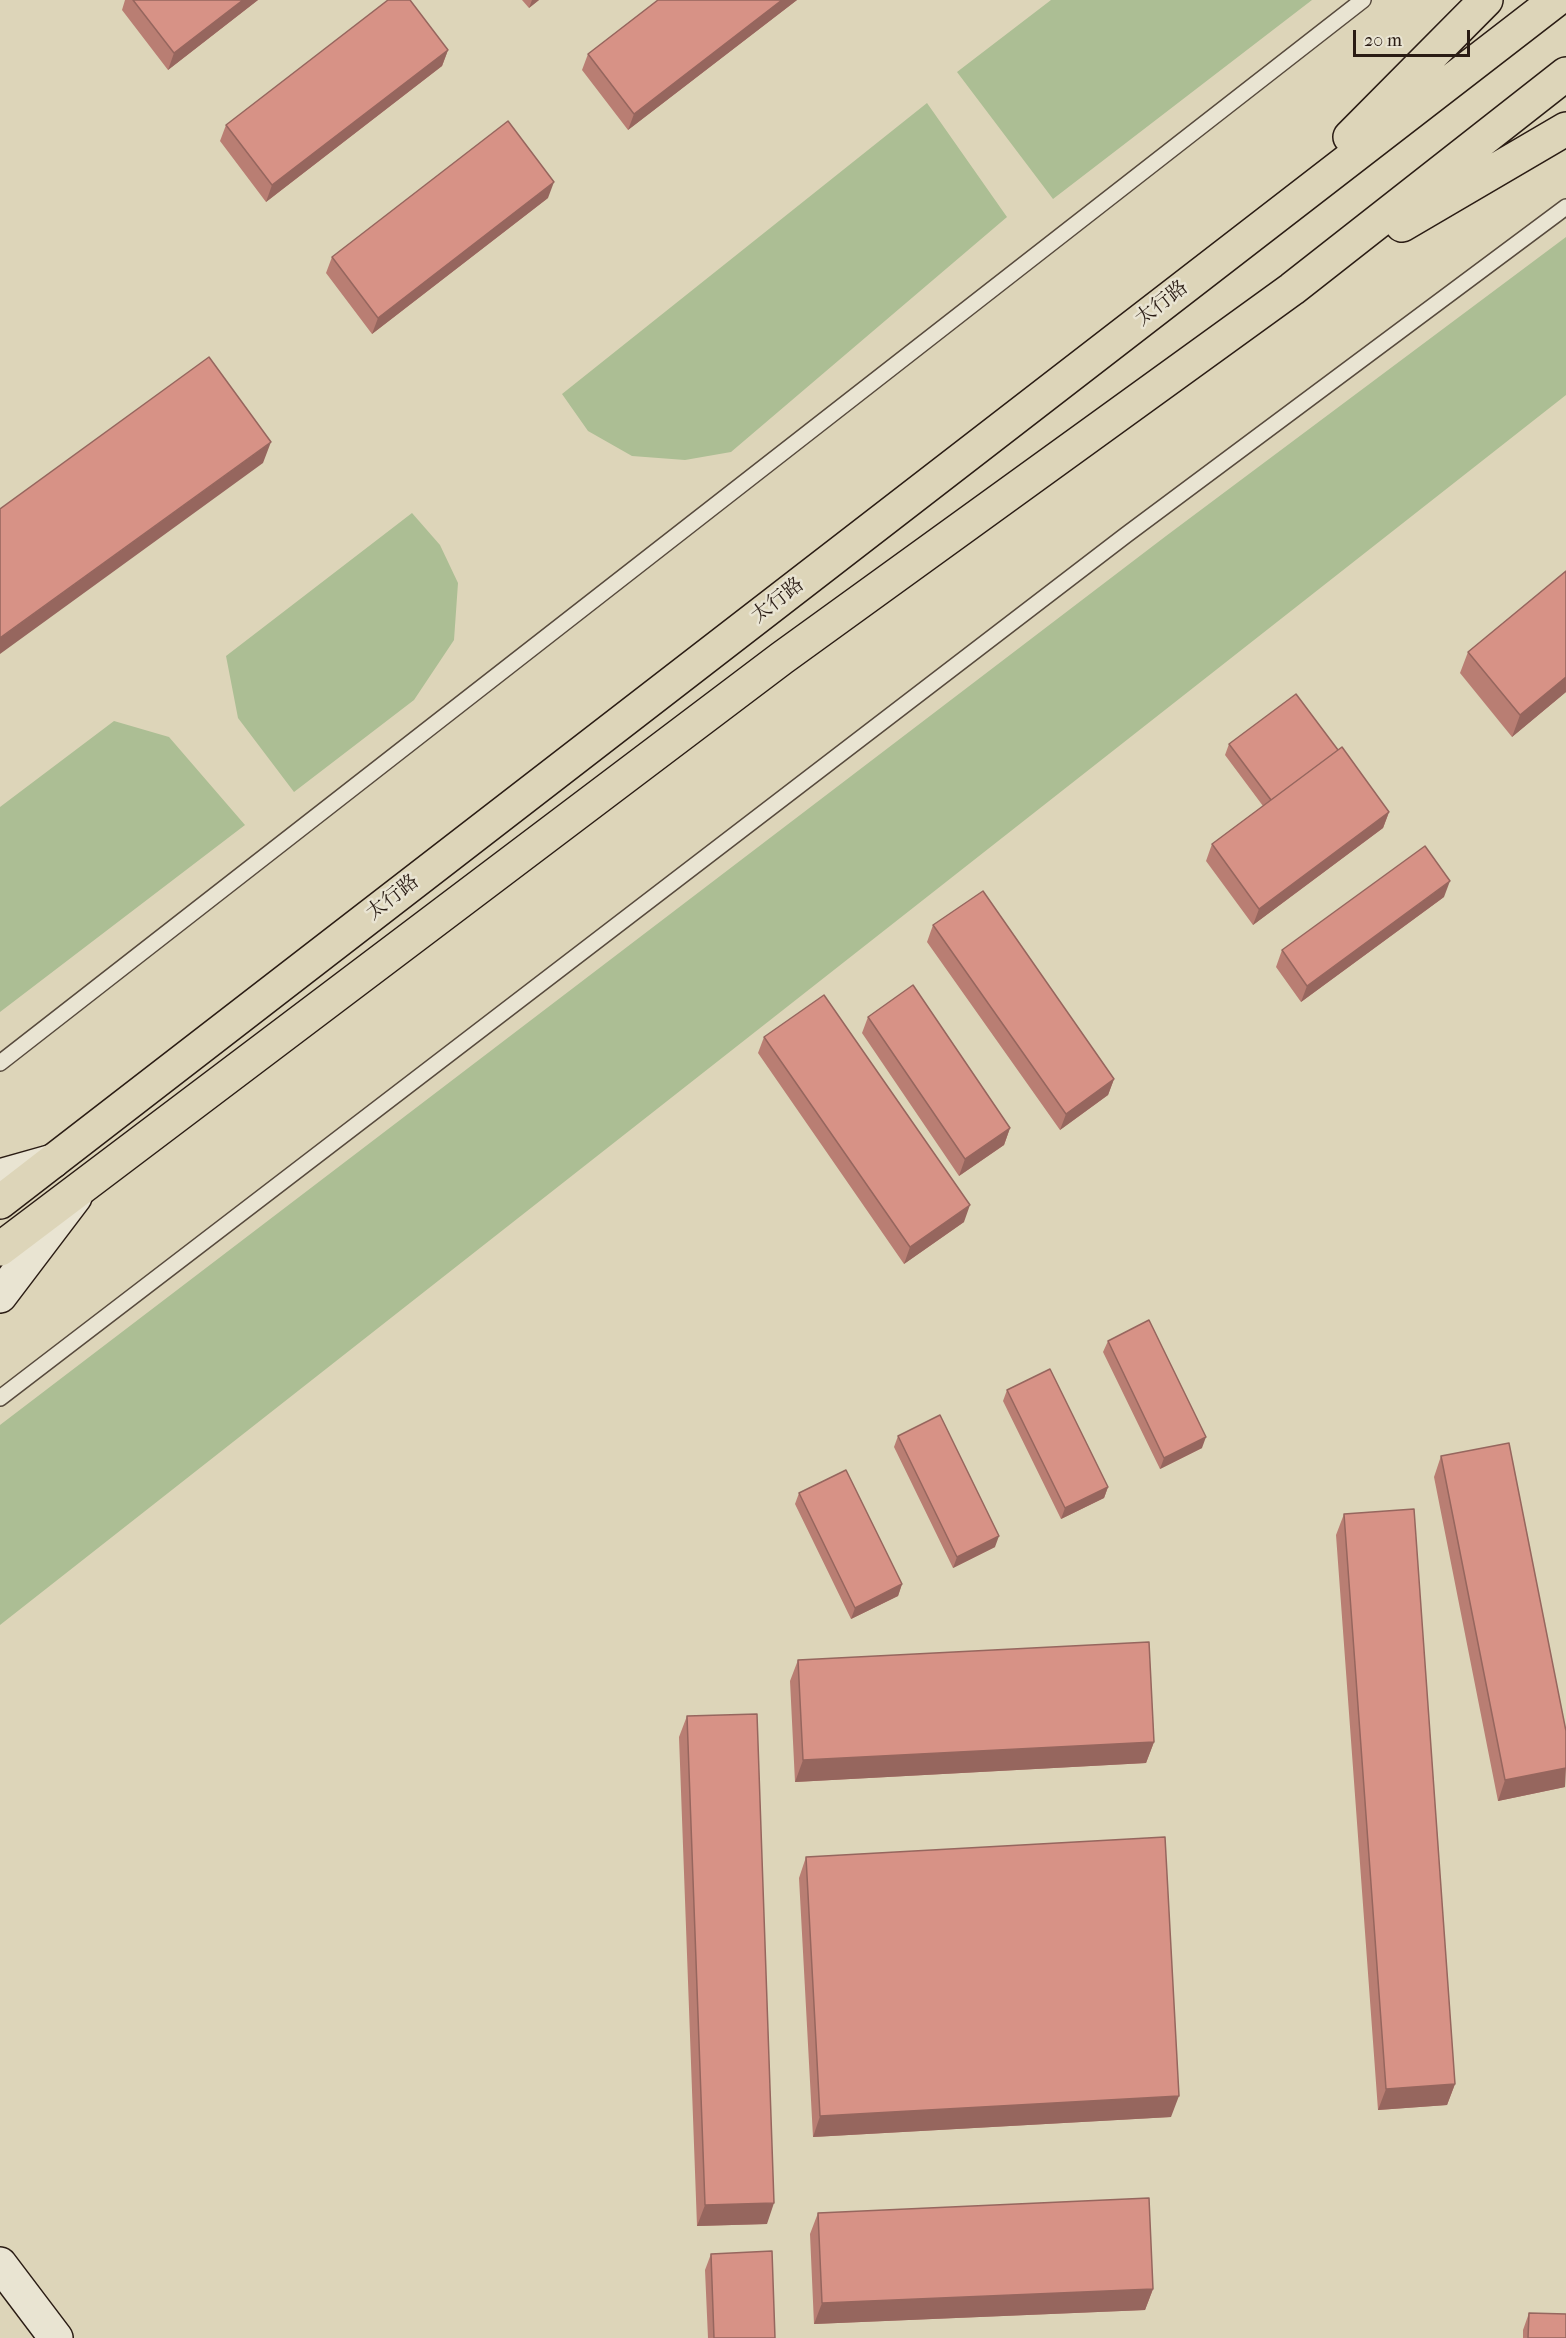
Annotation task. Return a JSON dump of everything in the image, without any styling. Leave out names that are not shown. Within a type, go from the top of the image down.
[{"type":"highway","points":[[1256,231],[1486,0]]},
{"type":"highway","name":"太行路","points":[[0,1202],[1556,0]]},
{"type":"highway","points":[[0,1249],[782,658],[1292,289],[1566,74]]},
{"type":"highway","points":[[1292,289],[1566,129]]},
{"type":"main road","points":[[0,1176],[53,1161]]},
{"type":"main road","points":[[0,1296],[84,1185]]},
{"type":"main road","points":[[0,2264],[56,2338]]},
{"type":"lane","points":[[0,1063],[1363,0]]},
{"type":"lane","points":[[0,1398],[1125,535],[1566,207]]},
{"type":"green space","points":[[1051,0],[1312,0],[1053,199],[957,72]]},
{"type":"green space","points":[[927,103],[1007,217],[731,452],[685,460],[632,456],[588,431],[562,394]]},
{"type":"green space","points":[[1566,237],[1566,395],[0,1625],[0,1425],[1166,536]]},
{"type":"green space","points":[[412,513],[440,545],[458,583],[454,640],[414,700],[294,792],[238,718],[226,656]]},
{"type":"green space","points":[[114,721],[169,737],[245,825],[0,1012],[0,807]]},
{"type":"building","points":[[133,0],[243,0],[174,53]]},
{"type":"building","points":[[388,0],[410,0],[448,50],[272,185],[226,125]]},
{"type":"building","points":[[658,0],[782,0],[634,114],[588,54]]},
{"type":"building","points":[[508,121],[554,182],[378,318],[332,257]]},
{"type":"building","points":[[209,357],[271,442],[0,638],[0,509]]},
{"type":"building","points":[[1566,571],[1566,677],[1520,715],[1468,652]]},
{"type":"building","points":[[1296,694],[1338,750],[1271,800],[1229,744]]},
{"type":"building","points":[[1342,747],[1389,812],[1259,909],[1212,844]]},
{"type":"building","points":[[1425,846],[1450,881],[1307,986],[1282,950]]},
{"type":"building","points":[[983,891],[1114,1079],[1066,1114],[933,925]]},
{"type":"building","points":[[913,985],[1010,1128],[965,1159],[868,1017]]},
{"type":"building","points":[[824,995],[970,1205],[910,1247],[764,1037]]},
{"type":"building","points":[[1149,1320],[1206,1437],[1164,1458],[1108,1341]]},
{"type":"building","points":[[1050,1369],[1108,1487],[1065,1508],[1007,1390]]},
{"type":"building","points":[[940,1415],[999,1536],[957,1557],[898,1436]]},
{"type":"building","points":[[1509,1443],[1566,1731],[1566,1768],[1505,1780],[1441,1456]]},
{"type":"building","points":[[846,1470],[902,1584],[855,1608],[799,1493]]},
{"type":"building","points":[[1414,1509],[1455,2084],[1386,2089],[1344,1514]]},
{"type":"building","points":[[1149,1642],[1154,1742],[803,1760],[798,1660]]},
{"type":"building","points":[[757,1714],[774,2203],[705,2205],[687,1716]]},
{"type":"building","points":[[1165,1837],[1179,2096],[820,2116],[806,1857]]},
{"type":"building","points":[[1149,2198],[1153,2289],[822,2303],[818,2213]]},
{"type":"building","points":[[772,2251],[775,2338],[714,2338],[711,2254]]},
{"type":"building","points":[[1529,2313],[1566,2314],[1566,2338],[1528,2338]]}]
